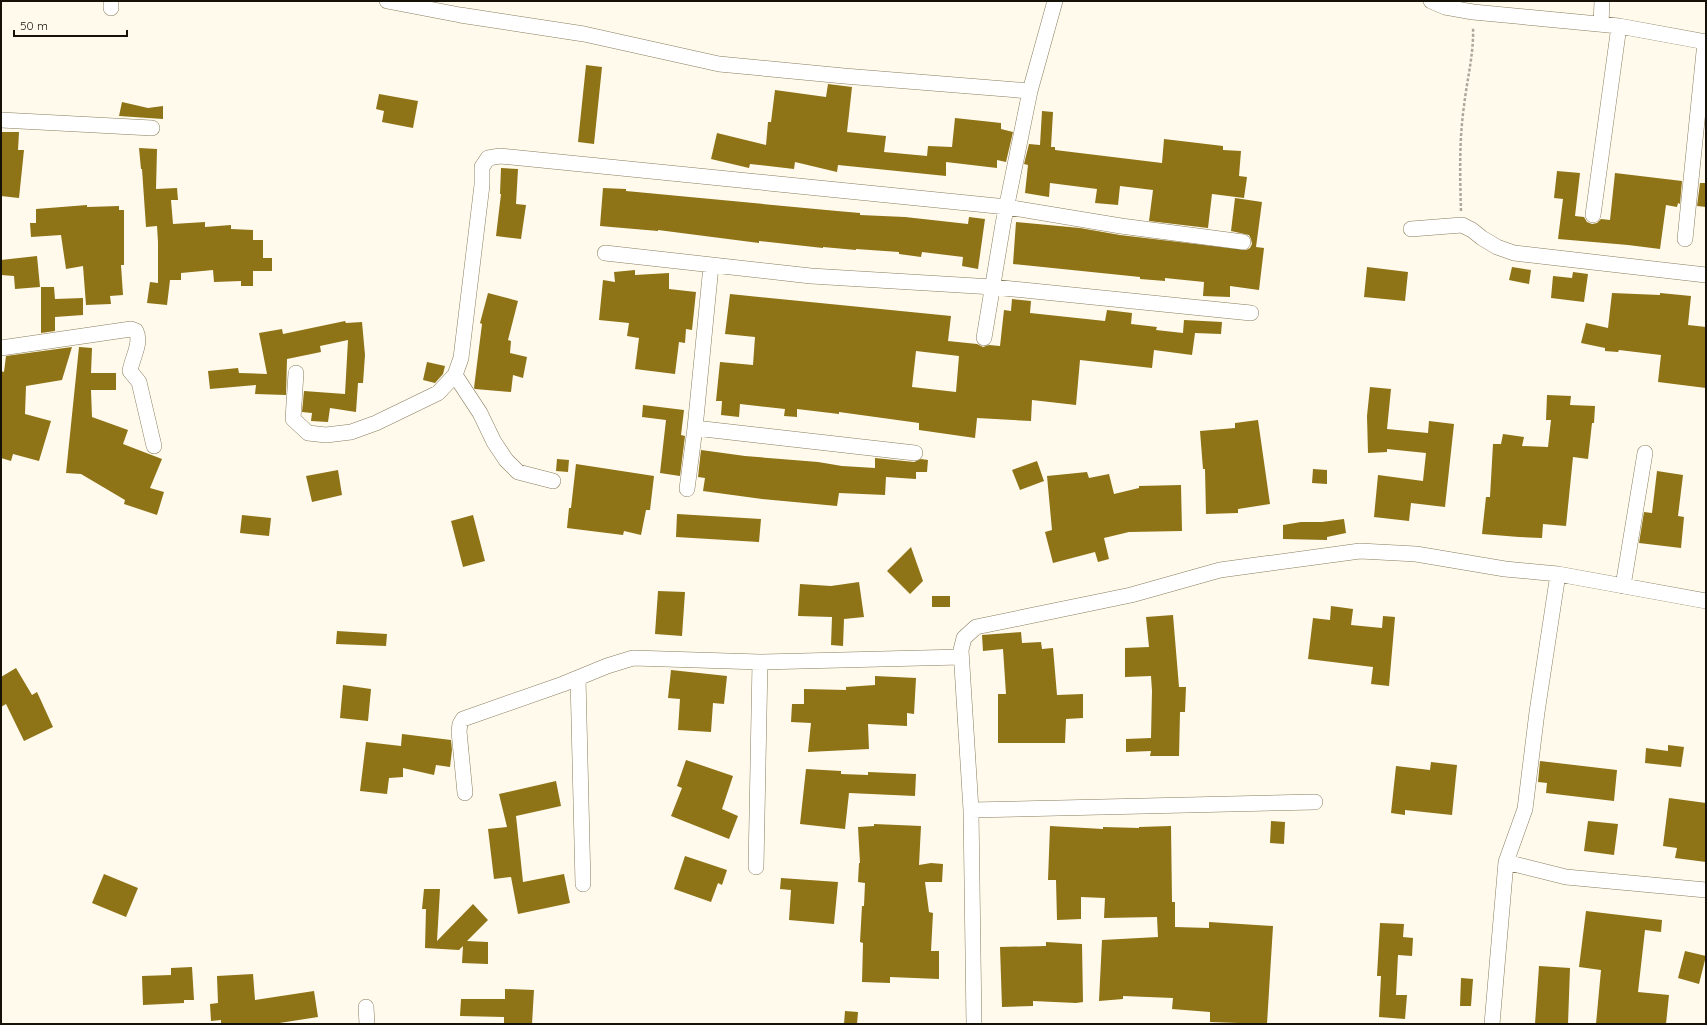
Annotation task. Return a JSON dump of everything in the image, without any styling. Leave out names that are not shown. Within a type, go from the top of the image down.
[{"type":"street","points":[[387,1],[460,15],[584,34],[719,64],[1030,91]]},
{"type":"street","points":[[984,338],[1007,207],[1030,91],[1055,1]]},
{"type":"street","points":[[1431,1],[1445,7],[1473,12],[1619,26],[1706,42],[1685,239]]},
{"type":"street","points":[[1601,24],[1602,1]]},
{"type":"street","points":[[1593,215],[1619,26]]},
{"type":"street","points":[[1,120],[152,128]]},
{"type":"street","points":[[296,373],[293,419],[308,433],[326,435],[351,432],[376,423],[438,393],[455,375],[461,358],[465,330],[482,185],[482,167],[488,158],[500,156],[1007,207],[1121,226],[1243,242]]},
{"type":"street","points":[[1411,229],[1462,225],[1472,230],[1496,247],[1514,253],[1706,276]]},
{"type":"street","points":[[606,253],[711,266],[811,276],[993,287],[1251,314]]},
{"type":"street","points":[[687,489],[695,428],[711,266]]},
{"type":"street","points":[[1,348],[131,329],[136,331],[139,341],[130,371],[139,382],[154,446]]},
{"type":"street","points":[[455,375],[480,413],[494,442],[506,460],[518,472],[553,481]]},
{"type":"street","points":[[695,428],[915,453]]},
{"type":"street","points":[[1623,586],[1645,453]]},
{"type":"street","points":[[974,1024],[971,810],[961,650],[964,638],[976,627],[1131,595],[1227,569],[1360,551],[1416,554],[1505,569],[1558,574],[1671,593],[1706,601]]},
{"type":"street","points":[[1492,1024],[1506,862],[1525,809],[1537,712],[1558,574]]},
{"type":"street","points":[[465,793],[459,731],[460,724],[463,719],[563,684],[607,666],[633,658],[760,662],[961,657]]},
{"type":"street","points":[[756,867],[760,662]]},
{"type":"street","points":[[578,678],[583,884]]},
{"type":"street","points":[[971,810],[1315,802]]},
{"type":"street","points":[[1506,862],[1566,877],[1706,890]]},
{"type":"street","points":[[366,1007],[367,1024]]},
{"type":"path","points":[[1462,225],[1461,142],[1464,107],[1472,55],[1473,12]]},
{"type":"building","points":[[586,65],[602,67],[594,144],[578,142]]},
{"type":"building","points":[[828,84],[852,87],[847,132],[886,136],[884,152],[927,156],[928,146],[952,147],[955,118],[1001,123],[1001,129],[1013,132],[1006,162],[997,160],[997,168],[946,162],[946,176],[838,165],[837,172],[795,162],[794,169],[750,164],[749,168],[711,159],[717,133],[766,145],[768,122],[771,122],[775,90],[826,97]]},
{"type":"building","points":[[379,94],[418,101],[413,128],[382,122],[384,111],[376,109]]},
{"type":"building","points":[[122,102],[148,108],[163,106],[163,119],[119,116]]},
{"type":"building","points":[[1042,111],[1053,112],[1051,147],[1055,147],[1055,150],[1162,163],[1164,139],[1223,146],[1223,150],[1241,151],[1239,176],[1247,177],[1244,198],[1212,194],[1208,228],[1149,221],[1153,190],[1120,186],[1118,205],[1095,203],[1097,189],[1050,183],[1049,197],[1025,193],[1028,165],[1024,164],[1029,144],[1040,145]]},
{"type":"building","points":[[1,132],[19,132],[18,150],[24,150],[19,198],[1,196]]},
{"type":"building","points":[[139,148],[157,149],[156,189],[177,188],[178,200],[171,200],[173,224],[205,222],[205,227],[231,225],[231,229],[253,230],[253,240],[263,240],[263,258],[272,258],[272,271],[253,271],[253,286],[241,286],[241,281],[214,282],[213,270],[181,273],[181,280],[170,280],[167,305],[147,303],[150,282],[158,283],[158,242],[157,226],[146,227]]},
{"type":"building","points":[[501,168],[518,169],[516,204],[526,205],[521,239],[496,236],[501,194]]},
{"type":"building","points":[[1557,171],[1580,173],[1575,216],[1584,217],[1587,222],[1592,224],[1597,223],[1601,219],[1610,220],[1615,173],[1682,181],[1680,204],[1678,203],[1677,207],[1666,205],[1660,249],[1558,239],[1563,199],[1554,198]]},
{"type":"building","points":[[1700,183],[1706,183],[1706,207],[1697,206]]},
{"type":"building","points":[[603,188],[626,189],[626,191],[860,213],[860,215],[905,217],[968,224],[969,217],[985,219],[978,269],[962,266],[963,257],[922,252],[921,257],[899,254],[899,252],[823,248],[759,241],[759,243],[658,230],[600,226]]},
{"type":"building","points":[[1235,198],[1262,202],[1256,247],[1264,248],[1259,290],[1230,286],[1230,297],[1203,296],[1204,282],[1165,278],[1165,281],[1140,279],[1140,277],[1013,264],[1016,222],[1080,228],[1120,235],[1246,250],[1250,248],[1252,244],[1249,235],[1231,231]]},
{"type":"building","points":[[87,205],[87,207],[119,206],[119,210],[124,210],[124,265],[121,265],[123,295],[110,296],[111,304],[86,305],[83,266],[66,269],[61,235],[31,237],[30,223],[36,223],[36,209]]},
{"type":"building","points":[[37,256],[40,287],[15,289],[14,276],[1,275],[1,260]]},
{"type":"building","points":[[1367,267],[1408,272],[1405,301],[1364,297]]},
{"type":"building","points":[[1512,267],[1531,270],[1529,284],[1509,280]]},
{"type":"building","points":[[635,270],[635,275],[669,273],[669,289],[696,292],[692,330],[686,329],[685,343],[679,342],[675,374],[635,369],[639,338],[627,336],[629,323],[599,320],[603,280],[615,282],[614,272]]},
{"type":"building","points":[[1573,272],[1588,274],[1584,302],[1551,298],[1553,276],[1572,278]]},
{"type":"building","points":[[41,287],[54,287],[55,299],[83,298],[83,315],[55,317],[55,331],[41,333]]},
{"type":"building","points":[[488,293],[518,301],[508,340],[511,341],[510,353],[527,357],[523,378],[513,375],[511,392],[474,388],[482,324],[480,323]]},
{"type":"building","points":[[1612,293],[1660,295],[1660,293],[1691,296],[1688,325],[1706,327],[1706,388],[1658,382],[1661,355],[1619,350],[1618,352],[1605,351],[1605,348],[1581,343],[1586,323],[1608,328]]},
{"type":"building","points":[[730,294],[951,316],[948,341],[977,344],[983,347],[989,345],[1000,346],[1004,310],[1011,311],[1012,299],[1031,301],[1030,313],[1105,321],[1107,310],[1132,313],[1131,324],[1157,327],[1156,330],[1183,333],[1184,320],[1222,322],[1221,334],[1195,333],[1192,355],[1154,350],[1152,368],[1080,360],[1076,405],[1032,400],[1031,421],[977,418],[975,438],[919,430],[919,423],[839,412],[839,414],[797,409],[797,417],[784,416],[785,409],[740,404],[739,417],[721,415],[722,401],[716,401],[720,362],[753,365],[755,337],[725,334]],"holes":[[[916,351],[959,356],[956,392],[912,387]]]},
{"type":"building","points":[[345,321],[346,323],[362,322],[365,355],[363,383],[358,383],[356,412],[330,408],[328,422],[311,421],[312,413],[302,412],[304,391],[345,394],[348,340],[320,346],[321,352],[287,359],[286,395],[255,394],[256,385],[210,389],[208,371],[238,368],[239,373],[267,374],[259,333],[282,329],[283,334]]},
{"type":"building","points":[[72,347],[62,380],[26,386],[25,414],[51,421],[39,461],[13,454],[11,461],[1,458],[1,371],[4,372],[6,356]]},
{"type":"building","points":[[79,347],[92,348],[91,373],[116,373],[116,390],[91,390],[92,417],[128,430],[123,444],[162,459],[150,488],[164,492],[157,515],[124,504],[125,500],[81,474],[66,473]]},
{"type":"building","points":[[427,362],[445,366],[443,374],[435,383],[423,380]]},
{"type":"building","points":[[1370,387],[1391,389],[1387,429],[1428,433],[1429,421],[1454,424],[1445,507],[1411,503],[1409,521],[1374,517],[1378,475],[1423,481],[1426,453],[1387,449],[1387,452],[1368,453],[1367,416]]},
{"type":"building","points":[[1547,395],[1571,396],[1570,405],[1595,406],[1594,423],[1592,423],[1588,459],[1573,457],[1566,526],[1543,524],[1542,538],[1482,534],[1486,497],[1490,497],[1493,444],[1501,444],[1503,434],[1524,437],[1522,446],[1548,447],[1551,420],[1546,420]]},
{"type":"building","points":[[643,405],[684,410],[681,435],[685,436],[680,476],[660,473],[666,420],[642,417]]},
{"type":"building","points":[[1258,420],[1270,504],[1238,509],[1238,513],[1206,514],[1205,469],[1203,469],[1200,431],[1235,428],[1235,423]]},
{"type":"building","points":[[701,450],[745,456],[875,468],[875,458],[914,462],[921,459],[928,460],[927,472],[916,472],[916,479],[886,477],[885,495],[839,493],[837,506],[762,499],[703,491],[705,478],[698,477]]},
{"type":"building","points":[[557,459],[569,460],[568,472],[556,471]]},
{"type":"building","points":[[1037,461],[1044,481],[1020,490],[1012,470]]},
{"type":"building","points":[[576,464],[654,476],[650,510],[646,510],[641,535],[624,531],[623,535],[567,528]]},
{"type":"building","points":[[1313,469],[1327,470],[1327,484],[1312,483]]},
{"type":"building","points":[[338,470],[342,495],[312,502],[306,476]]},
{"type":"building","points":[[1657,471],[1683,475],[1678,516],[1684,517],[1681,548],[1639,543],[1644,512],[1652,513]]},
{"type":"building","points":[[1087,472],[1089,478],[1109,474],[1114,494],[1139,488],[1139,486],[1181,485],[1182,531],[1129,532],[1104,538],[1109,559],[1098,562],[1095,552],[1053,563],[1045,532],[1052,530],[1047,476]]},
{"type":"building","points":[[677,514],[761,519],[759,542],[676,537]]},
{"type":"building","points":[[242,515],[271,518],[269,536],[240,533]]},
{"type":"building","points":[[473,515],[485,561],[463,567],[451,521]]},
{"type":"building","points":[[1344,519],[1346,533],[1327,537],[1327,540],[1283,539],[1283,525],[1301,522],[1322,522]]},
{"type":"building","points":[[911,547],[923,581],[910,594],[887,571]]},
{"type":"building","points":[[859,582],[864,617],[844,619],[843,646],[831,645],[832,617],[798,616],[800,584],[831,586]]},
{"type":"building","points":[[658,591],[685,592],[682,636],[655,634]]},
{"type":"building","points":[[932,596],[950,596],[950,607],[932,607]]},
{"type":"building","points":[[1331,606],[1353,609],[1351,625],[1382,628],[1383,616],[1395,617],[1389,686],[1371,684],[1373,667],[1308,659],[1313,618],[1330,620]]},
{"type":"building","points":[[1173,615],[1179,687],[1186,687],[1185,712],[1180,712],[1179,756],[1150,756],[1151,751],[1126,752],[1126,739],[1151,738],[1152,691],[1151,676],[1125,677],[1125,648],[1149,647],[1146,617]]},
{"type":"building","points":[[337,631],[387,634],[386,646],[336,644]]},
{"type":"building","points":[[1021,632],[1022,643],[1041,642],[1042,649],[1053,648],[1057,695],[1083,694],[1083,718],[1066,719],[1065,743],[998,743],[998,694],[1006,694],[1003,649],[983,651],[982,635]]},
{"type":"building","points":[[16,668],[32,695],[37,692],[53,727],[24,741],[6,704],[1,707],[1,677]]},
{"type":"building","points":[[671,670],[727,676],[724,704],[713,703],[711,732],[678,730],[680,699],[668,698]]},
{"type":"building","points":[[875,676],[916,678],[914,714],[907,713],[907,726],[868,724],[869,749],[808,752],[811,723],[791,722],[792,704],[804,704],[804,689],[846,690],[846,687],[875,685]]},
{"type":"building","points":[[343,685],[371,689],[368,721],[340,718]]},
{"type":"building","points":[[402,734],[451,740],[452,750],[450,767],[436,765],[434,775],[403,768],[403,777],[389,778],[387,794],[360,791],[366,742],[401,746]]},
{"type":"building","points":[[1668,745],[1684,747],[1681,767],[1645,763],[1646,748],[1668,751]]},
{"type":"building","points":[[686,760],[733,776],[722,809],[738,816],[729,839],[671,816],[682,788],[677,786]]},
{"type":"building","points":[[1540,761],[1617,770],[1614,801],[1546,793],[1547,783],[1538,782]]},
{"type":"building","points":[[1431,762],[1457,765],[1452,815],[1405,810],[1405,815],[1391,813],[1396,766],[1430,770]]},
{"type":"building","points":[[806,769],[841,771],[841,774],[868,775],[868,772],[916,774],[915,796],[849,793],[845,829],[800,824]]},
{"type":"building","points":[[556,781],[561,806],[516,816],[523,882],[564,874],[570,903],[518,914],[511,877],[494,879],[488,829],[507,827],[499,794]]},
{"type":"building","points":[[1669,798],[1706,803],[1706,862],[1675,858],[1677,848],[1663,846]]},
{"type":"building","points":[[1271,821],[1285,822],[1284,844],[1270,843]]},
{"type":"building","points":[[1588,821],[1618,824],[1614,855],[1584,851]]},
{"type":"building","points":[[874,824],[921,826],[919,865],[931,863],[943,864],[942,882],[925,882],[929,912],[933,913],[931,951],[939,951],[939,979],[890,977],[890,983],[862,982],[863,943],[860,942],[865,883],[858,882],[860,863],[858,827],[874,826]]},
{"type":"building","points":[[1050,826],[1103,829],[1103,827],[1139,828],[1171,826],[1172,902],[1175,902],[1175,927],[1209,928],[1209,922],[1273,926],[1267,1024],[1210,1022],[1210,1012],[1172,1009],[1173,998],[1123,996],[1123,999],[1099,1001],[1102,940],[1158,937],[1157,917],[1104,918],[1105,898],[1081,897],[1081,919],[1057,920],[1056,880],[1048,880]]},
{"type":"building","points":[[685,856],[727,870],[722,885],[718,883],[711,902],[674,889]]},
{"type":"building","points":[[104,874],[138,888],[126,917],[92,903]]},
{"type":"building","points":[[781,878],[838,882],[834,924],[789,920],[791,890],[780,889]]},
{"type":"building","points":[[424,889],[440,889],[437,941],[473,904],[488,920],[467,941],[488,942],[488,964],[462,963],[463,946],[459,950],[425,948],[426,909],[422,909]]},
{"type":"building","points":[[1586,911],[1662,920],[1661,932],[1645,930],[1638,992],[1669,995],[1666,1024],[1596,1024],[1601,970],[1579,967]]},
{"type":"building","points":[[1380,923],[1404,924],[1403,937],[1413,938],[1412,956],[1398,955],[1396,995],[1407,995],[1405,1019],[1379,1017],[1381,976],[1377,976]]},
{"type":"building","points":[[1046,942],[1082,944],[1083,1002],[1033,1001],[1033,1006],[1002,1007],[1000,947],[1046,946]]},
{"type":"building","points":[[1685,951],[1706,956],[1699,984],[1678,978]]},
{"type":"building","points":[[1539,966],[1570,968],[1568,1024],[1535,1024]]},
{"type":"building","points":[[192,967],[194,1000],[184,1000],[184,1003],[143,1005],[142,976],[171,975],[171,968]]},
{"type":"building","points":[[253,974],[255,1000],[314,991],[318,1017],[273,1024],[221,1024],[221,1020],[211,1021],[210,1004],[218,1003],[217,976]]},
{"type":"building","points":[[1461,978],[1473,979],[1471,1006],[1460,1006]]},
{"type":"building","points":[[505,989],[534,990],[532,1024],[504,1024],[504,1017],[460,1016],[461,999],[505,999]]},
{"type":"building","points":[[845,1011],[858,1012],[857,1024],[844,1024]]}]
